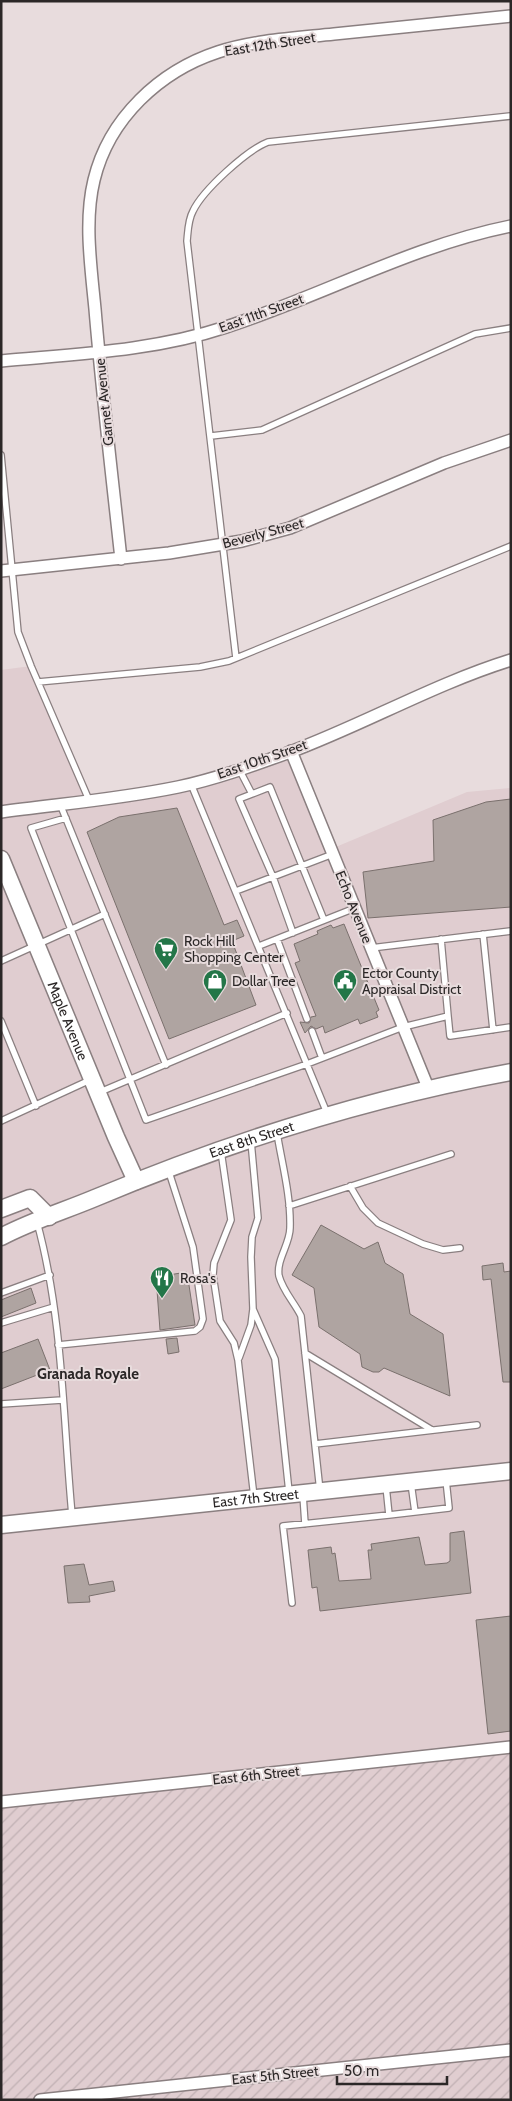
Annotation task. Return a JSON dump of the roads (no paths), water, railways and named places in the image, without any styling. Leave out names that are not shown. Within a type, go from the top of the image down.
[{"type":"street","name":"East 12th Street","points":[[89,244],[89,208],[94,180],[101,157],[127,114],[142,97],[174,72],[212,54],[249,44],[511,16]]},
{"type":"street","name":"East 11th Street","points":[[1,361],[98,352],[198,335],[266,313],[380,266],[436,246],[511,226]]},
{"type":"street","name":"Garnet Avenue","points":[[89,244],[98,352],[121,559]]},
{"type":"street","name":"Beverly Street","points":[[7,571],[121,559],[223,544],[290,528],[452,460],[511,440]]},
{"type":"street","name":"East 10th Street","points":[[1,812],[140,794],[191,783],[240,769],[291,751],[451,682],[511,660]]},
{"type":"street","name":"Echo Avenue","points":[[291,751],[429,1090]]},
{"type":"street","name":"Maple Avenue","points":[[1,859],[94,1086],[136,1181]]},
{"type":"street","name":"East 8th Street","points":[[1,1237],[168,1168],[251,1138],[327,1115],[511,1072]]},
{"type":"street","points":[[1,1209],[30,1198],[43,1219]]},
{"type":"street","name":"East 7th Street","points":[[1,1525],[511,1470]]},
{"type":"street","name":"East 6th Street","points":[[1,1802],[511,1747]]},
{"type":"street","name":"East 5th Street","points":[[40,2100],[511,2050]]},
{"type":"lane","points":[[236,658],[188,241],[189,222],[194,210],[238,161],[268,142],[511,116]]},
{"type":"lane","points":[[210,436],[262,430],[475,334],[511,328]]},
{"type":"lane","points":[[1,455],[7,571],[18,632],[89,800]]},
{"type":"lane","points":[[38,682],[200,667],[236,658],[511,546]]},
{"type":"lane","points":[[240,769],[252,794]]},
{"type":"lane","points":[[191,783],[327,1115]]},
{"type":"lane","points":[[294,932],[273,876],[239,799],[270,787],[324,920]]},
{"type":"lane","points":[[60,804],[166,1065]]},
{"type":"lane","points":[[66,818],[32,828],[146,1120],[307,1064],[403,1027],[448,1016]]},
{"type":"lane","points":[[236,891],[333,854]]},
{"type":"lane","points":[[259,946],[355,908]]},
{"type":"lane","points":[[1,961],[105,914]]},
{"type":"lane","points":[[371,948],[511,931]]},
{"type":"lane","points":[[484,934],[493,1030]]},
{"type":"lane","points":[[277,939],[307,1019]]},
{"type":"lane","points":[[441,939],[450,1036],[511,1027]]},
{"type":"lane","points":[[1,1121],[36,1106],[94,1086],[129,1079],[287,1014]]},
{"type":"lane","points":[[1,1021],[36,1106]]},
{"type":"lane","points":[[312,1030],[322,1058]]},
{"type":"lane","points":[[276,1130],[289,1206],[290,1228],[279,1274],[284,1289],[295,1303],[301,1316],[320,1491]]},
{"type":"lane","points":[[238,1360],[250,1325],[253,1309],[252,1237],[258,1218],[251,1138]]},
{"type":"lane","points":[[221,1149],[230,1220],[214,1263],[213,1275],[220,1321],[234,1343],[238,1360],[254,1498]]},
{"type":"lane","points":[[289,1206],[451,1154]]},
{"type":"lane","points":[[58,1345],[195,1331],[200,1327],[203,1319],[193,1247],[168,1168]]},
{"type":"lane","points":[[350,1186],[363,1208],[378,1223],[423,1244],[443,1250],[460,1248]]},
{"type":"lane","points":[[43,1219],[58,1345],[72,1517]]},
{"type":"lane","points":[[1,1293],[15,1291],[50,1275]]},
{"type":"lane","points":[[1,1323],[54,1307]]},
{"type":"lane","points":[[253,1309],[275,1359],[296,1494],[306,1524]]},
{"type":"lane","points":[[16,1311],[17,1318]]},
{"type":"lane","points":[[306,1353],[433,1430]]},
{"type":"lane","points":[[1,1404],[62,1400]]},
{"type":"lane","points":[[315,1444],[476,1425]]},
{"type":"lane","points":[[292,1603],[283,1526],[449,1508],[446,1478]]},
{"type":"lane","points":[[411,1481],[415,1512]]},
{"type":"lane","points":[[385,1484],[389,1515]]},
{"type":"place","name":"Rock Hill Shopping Center","points":[[166,970]]},
{"type":"place","name":"Dollar Tree","points":[[215,1002]]},
{"type":"place","name":"Ector County Appraisal District","points":[[345,1002]]},
{"type":"place","name":"Rosa's","points":[[162,1299]]},
{"type":"district","name":"Granada Royale","points":[[88,1374]]}]
